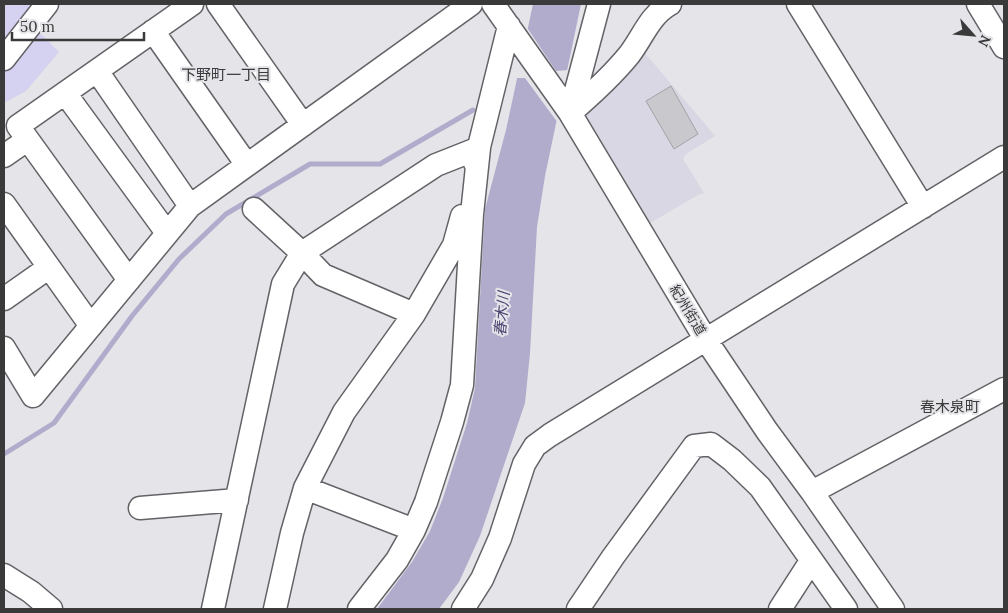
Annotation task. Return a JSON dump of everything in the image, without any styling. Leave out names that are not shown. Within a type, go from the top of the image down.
[{"type":"street","points":[[4,59],[47,4]]},
{"type":"street","points":[[129,280],[18,126],[192,4]]},
{"type":"street","points":[[218,4],[303,125]]},
{"type":"street","points":[[4,348],[33,396],[190,206],[471,4]]},
{"type":"street","name":"紀州街道","points":[[493,4],[568,110],[706,340],[767,431],[893,609]]},
{"type":"street","points":[[568,110],[598,4]]},
{"type":"street","points":[[568,110],[599,89],[629,54],[650,21],[661,9],[670,4]]},
{"type":"street","points":[[798,4],[923,207]]},
{"type":"street","points":[[978,4],[1004,47]]},
{"type":"street","points":[[275,609],[292,533],[305,488],[344,412],[414,314],[454,245],[512,30]]},
{"type":"street","points":[[153,31],[247,165]]},
{"type":"street","points":[[97,70],[190,206]]},
{"type":"street","points":[[65,93],[167,233]]},
{"type":"street","points":[[4,156],[28,140]]},
{"type":"street","points":[[213,609],[283,284],[302,252],[436,166],[479,148]]},
{"type":"street","points":[[359,609],[397,560],[414,530],[429,493],[462,386],[472,214],[479,148]]},
{"type":"street","points":[[463,609],[482,578],[500,538],[524,464],[535,446],[1004,157]]},
{"type":"street","points":[[4,204],[91,326]]},
{"type":"street","points":[[254,209],[302,252],[322,275],[414,314]]},
{"type":"street","points":[[4,299],[48,268]]},
{"type":"street","points":[[812,492],[1004,388]]},
{"type":"street","points":[[578,609],[613,557],[694,446],[710,444],[732,460],[760,487],[842,603],[868,575]]},
{"type":"street","points":[[305,488],[414,530]]},
{"type":"street","points":[[140,508],[237,500]]},
{"type":"street","points":[[780,609],[811,561]]},
{"type":"street","points":[[4,575],[31,592],[51,609]]},
{"type":"shaded area","points":[[4,4],[40,4],[37,30],[59,52],[26,91],[4,103]]},
{"type":"shaded area","points":[[640,47],[715,136],[686,154],[683,159],[704,193],[650,223],[586,122],[585,112]]},
{"type":"water","name":"春木川","points":[[533,4],[581,4],[545,176],[537,227],[530,353],[525,403],[480,536],[459,582],[439,609],[377,609],[412,562],[430,531],[443,498],[467,423],[475,388],[485,209],[506,130]]},
{"type":"pier","points":[[526,26],[556,71],[568,70],[558,123],[525,78],[514,78]]},
{"type":"building","points":[[671,86],[698,134],[674,149],[646,101]]},
{"type":"waterway","points":[[4,454],[54,423],[132,316],[179,259],[226,214],[310,164],[380,164],[473,110]]},
{"type":"district","name":"下野町一丁目","points":[[226,75]]},
{"type":"district","name":"春木泉町","points":[[950,407]]}]
